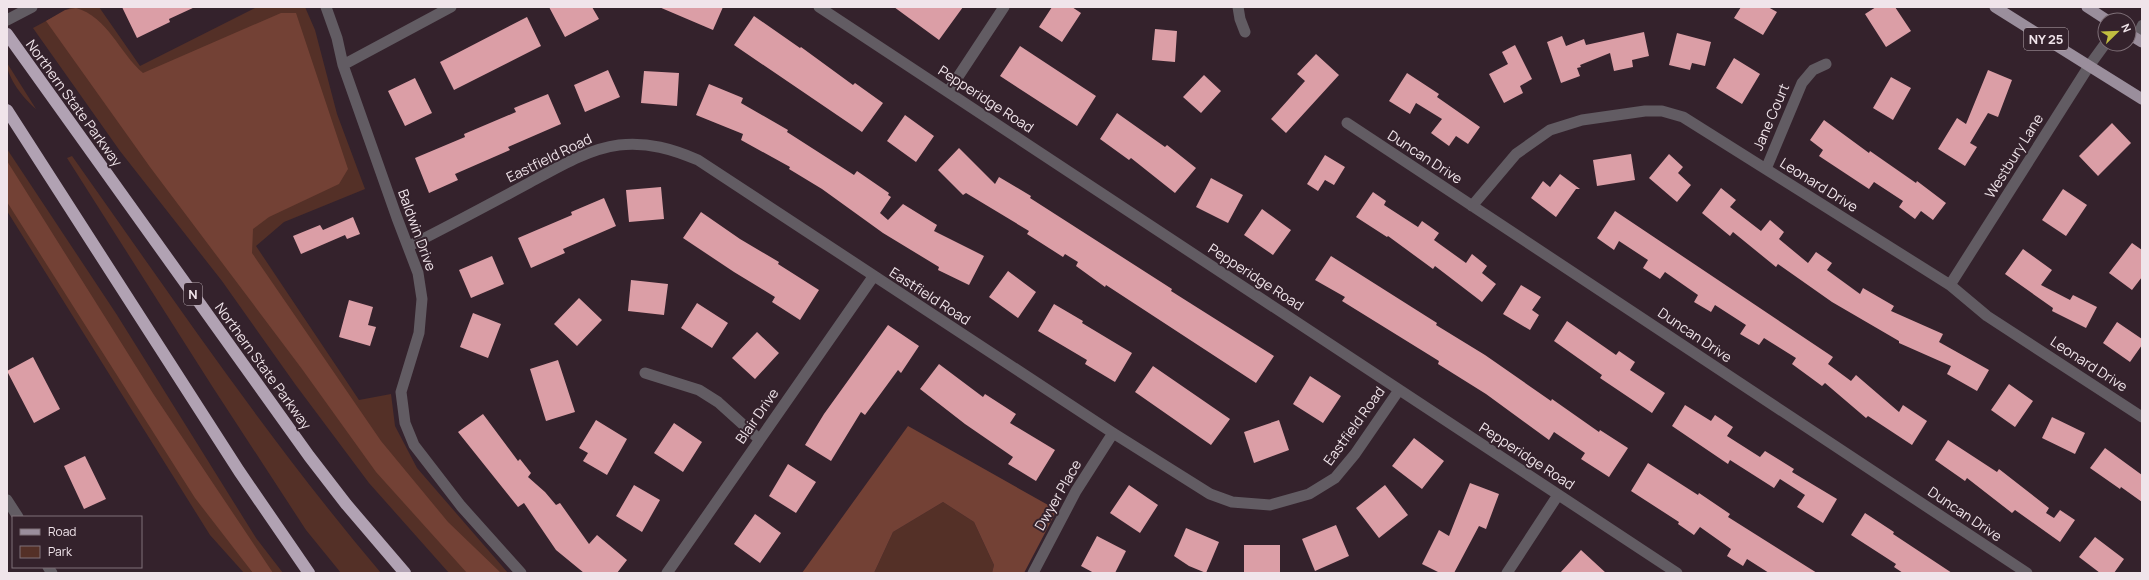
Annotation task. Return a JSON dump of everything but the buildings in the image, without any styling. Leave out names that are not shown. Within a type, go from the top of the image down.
[{"type":"highway","name":"Northern State Parkway","points":[[7,34],[309,456],[351,510],[404,573]]},
{"type":"highway","points":[[7,110],[239,471],[309,573]]},
{"type":"main road","name":"NY 25","points":[[1995,7],[2142,100]]},
{"type":"main road","points":[[2087,7],[2097,14]]},
{"type":"street","points":[[7,20],[32,7]]},
{"type":"street","name":"Baldwin Drive","points":[[326,7],[337,38],[343,65],[418,274],[422,299],[419,333],[401,392],[405,423],[414,445],[456,500],[521,573]]},
{"type":"street","points":[[343,65],[451,7]]},
{"type":"street","name":"Pepperidge Road","points":[[819,7],[1677,573]]},
{"type":"street","points":[[948,92],[1004,7]]},
{"type":"street","points":[[1238,7],[1240,19],[1245,32]]},
{"type":"street","name":"Westbury Lane","points":[[1950,285],[2099,52]]},
{"type":"street","name":"Jane Court","points":[[1766,169],[1802,83],[1813,70],[1826,64]]},
{"type":"street","name":"Leonard Drive","points":[[1472,206],[1516,154],[1550,130],[1582,120],[1645,111],[1662,111],[1683,117],[1950,285],[1987,316],[2142,417]]},
{"type":"street","name":"Duncan Drive","points":[[1347,123],[2027,573]]},
{"type":"street","name":"Eastfield Road","points":[[409,246],[569,162],[604,148],[619,145],[642,145],[670,148],[698,160],[873,277],[1113,433],[1210,494],[1232,502],[1270,505],[1309,494],[1335,478],[1355,454],[1399,390]]},
{"type":"street","name":"Blair Drive","points":[[667,573],[873,277]]},
{"type":"street","points":[[645,373],[699,390],[718,402],[759,440]]},
{"type":"street","name":"Dwyer Place","points":[[1033,573],[1076,491],[1113,433]]},
{"type":"street","points":[[1507,573],[1558,495]]},
{"type":"street","points":[[7,500],[17,516]]},
{"type":"lane","points":[[2137,36],[2142,25]]},
{"type":"green space","points":[[72,7],[99,7],[140,66],[257,7],[305,7],[315,30],[337,114],[365,189],[284,222],[256,246],[359,400],[391,394],[395,426],[417,468],[508,573],[449,573],[369,483],[295,384],[222,281],[120,151],[33,28]]},
{"type":"green space","points":[[7,63],[36,109],[26,100],[13,82]]},
{"type":"green space","points":[[7,149],[117,315],[256,538],[283,573],[244,573],[210,535],[7,211]]},
{"type":"green space","points":[[72,156],[260,420],[381,573],[341,573],[306,530],[212,386],[67,158]]},
{"type":"green space","points":[[943,502],[974,522],[994,565],[992,573],[874,573],[893,532]]},
{"type":"shaded area","points":[[76,8],[97,19],[143,73],[281,13],[296,13],[348,169],[339,184],[269,217],[253,229],[252,253],[381,441],[448,522],[501,573],[467,573],[376,472],[302,369],[150,167],[46,21],[65,10]]},
{"type":"shaded area","points":[[7,161],[154,395],[273,573],[253,573],[195,498],[7,202]]},
{"type":"shaded area","points":[[908,426],[1057,510],[1024,573],[992,573],[994,565],[974,522],[943,502],[893,532],[874,573],[802,573]]}]
